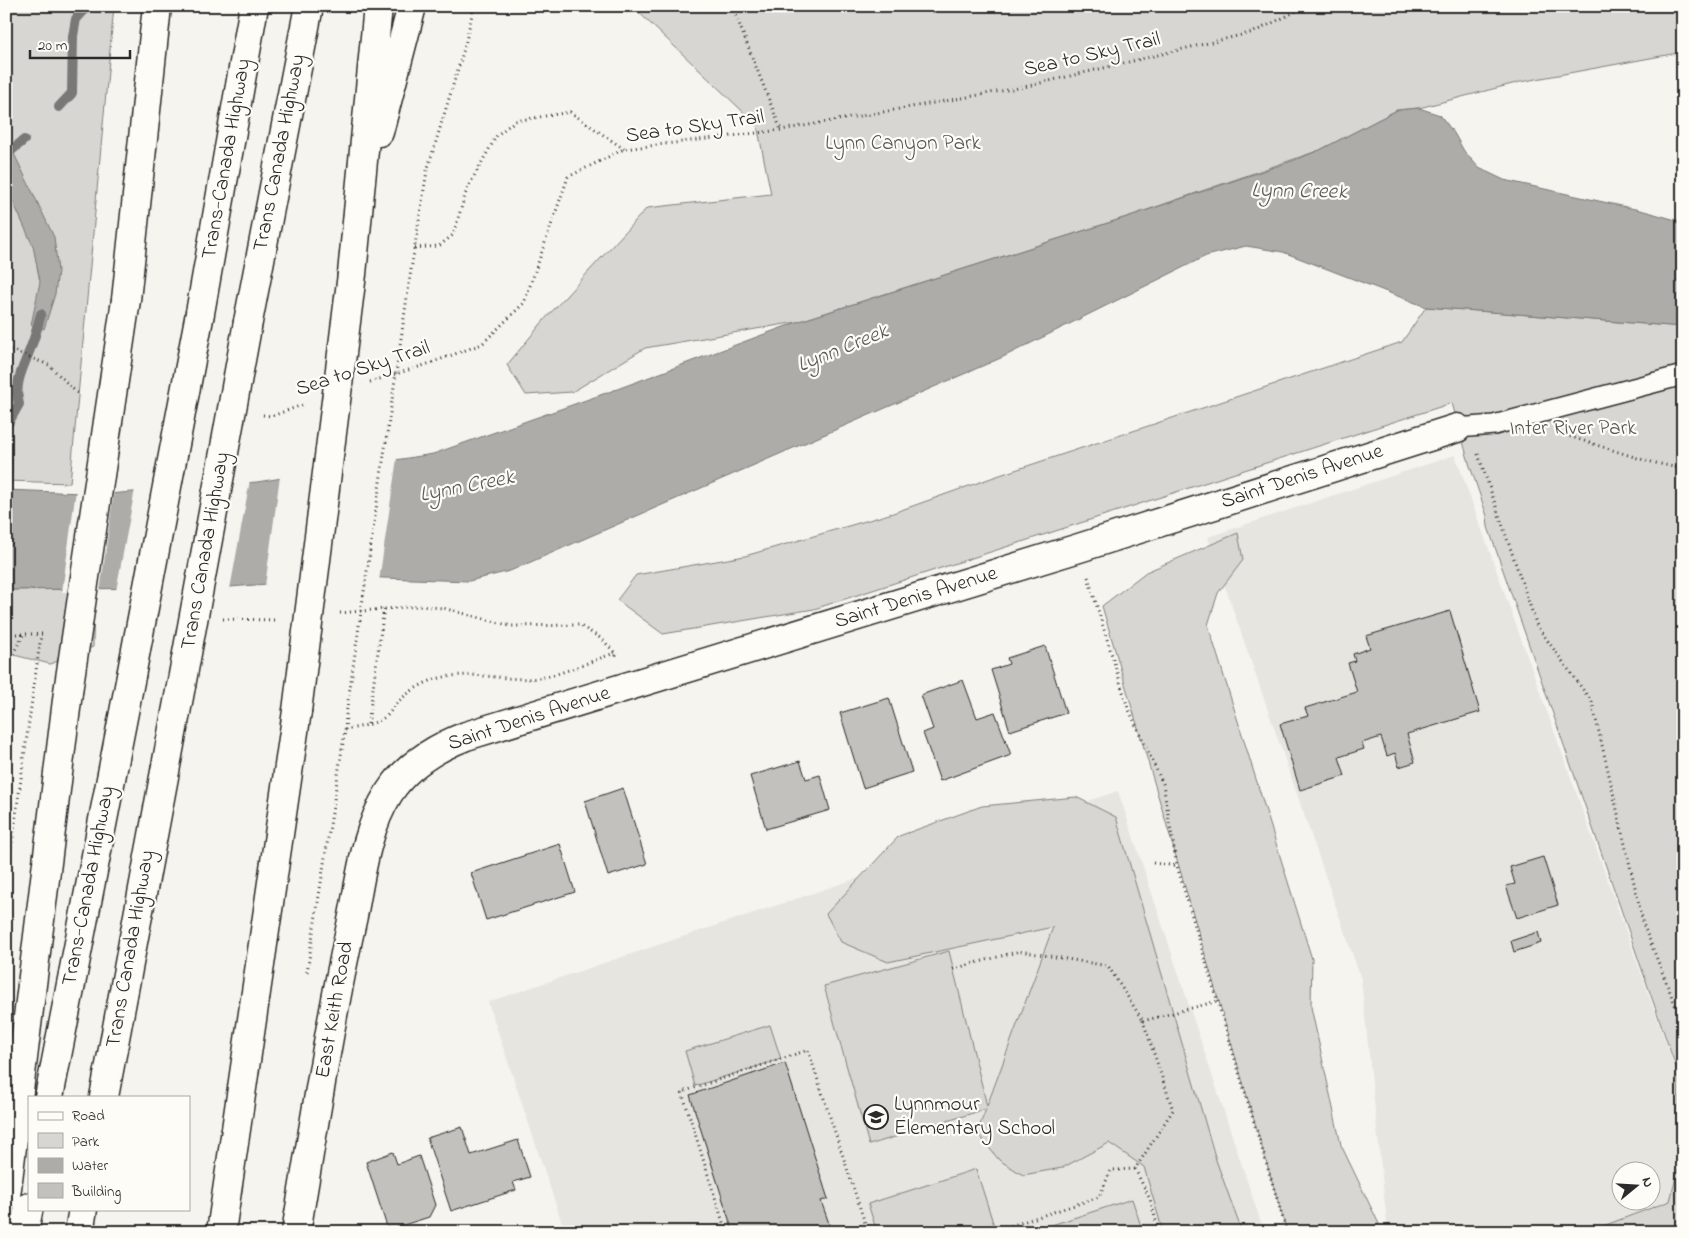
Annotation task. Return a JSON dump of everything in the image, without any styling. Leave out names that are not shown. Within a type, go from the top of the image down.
[{"type":"main road","points":[[6,1196],[68,692],[126,300],[157,6]]},
{"type":"main road","name":"Trans-Canada Highway","points":[[49,1096],[200,313],[254,6]]},
{"type":"main road","name":"Trans Canada Highway","points":[[104,1096],[248,322],[309,6]]},
{"type":"main road","points":[[221,1232],[297,711],[352,274],[378,6]]},
{"type":"main road","points":[[358,213],[412,6]]},
{"type":"main road","name":"Saint Denis Avenue","points":[[389,793],[404,774],[422,758],[444,745],[466,736],[1079,548],[1463,427]]},
{"type":"main road","name":"East Keith Road","points":[[296,1232],[342,967],[368,842],[377,815],[389,793]]},
{"type":"main road","points":[[24,1232],[28,1210]]},
{"type":"main road","points":[[79,1232],[83,1210]]},
{"type":"lane","points":[[1463,427],[1494,425],[1683,375]]},
{"type":"path","points":[[474,6],[464,49],[427,171],[345,730],[368,725],[386,717],[396,704],[408,694],[435,679],[458,674],[482,674],[516,679],[541,678],[615,653]]},
{"type":"path","points":[[732,6],[781,130]]},
{"type":"path","name":"Sea to Sky Trail","points":[[363,385],[482,344],[524,303],[568,176],[624,149],[781,130],[1024,86],[1254,32],[1307,6]]},
{"type":"path","points":[[415,248],[439,246],[453,235],[467,188],[497,135],[514,121],[570,112],[624,149]]},
{"type":"path","points":[[6,348],[49,365],[82,398]]},
{"type":"path","name":"Sea to Sky Trail","points":[[262,415],[272,416],[308,403]]},
{"type":"path","points":[[1463,427],[1538,626],[1592,702],[1644,926],[1683,1025]]},
{"type":"path","points":[[1564,434],[1647,462],[1683,469]]},
{"type":"path","points":[[1079,548],[1128,708],[1162,784],[1178,866],[1287,1232]]},
{"type":"path","points":[[368,725],[384,608]]},
{"type":"path","points":[[6,667],[23,635]]},
{"type":"path","points":[[6,855],[11,852],[42,635]]},
{"type":"path","points":[[1152,863],[1178,866]]},
{"type":"path","points":[[953,969],[1020,951],[1108,966],[1143,1021],[1173,1110],[1135,1169]]},
{"type":"path","points":[[1143,1021],[1218,1002]]},
{"type":"path","points":[[726,1232],[682,1092],[808,1050],[868,1232]]},
{"type":"path","points":[[751,1069],[753,1074]]},
{"type":"path","points":[[992,1232],[1099,1197],[1112,1170],[1135,1169]]},
{"type":"path","points":[[1135,1169],[1150,1199],[1159,1232]]},
{"type":"shaded area","points":[[1455,455],[1683,1090],[1683,1176],[1670,1201],[1662,1204],[1662,1160],[1612,1160],[1612,1210],[1646,1210],[1587,1232],[1388,1232],[1361,979],[1208,537]]},
{"type":"shaded area","name":"Lynnmour Elementary School","points":[[1118,791],[1264,1232],[565,1232],[488,1002]]},
{"type":"green space","points":[[6,6],[114,6],[70,483],[6,481]]},
{"type":"green space","name":"Lynn Canyon Park","points":[[632,6],[1683,6],[1683,52],[1520,82],[1419,108],[1397,110],[1320,150],[1130,216],[797,322],[645,348],[572,392],[526,395],[507,365],[545,319],[647,208],[771,194],[757,125]]},
{"type":"green space","name":"Inter River Park","points":[[1426,307],[1683,327],[1683,1232],[1587,1232],[1646,1210],[1662,1210],[1662,1204],[1670,1201],[1680,1161],[1678,1073],[1488,527],[1487,516],[1469,463],[1452,403],[814,609],[663,634],[617,600],[636,575],[745,556],[893,513],[994,477],[1402,342]]},
{"type":"green space","points":[[1238,533],[1243,560],[1218,593],[1208,625],[1312,959],[1311,1007],[1341,1145],[1379,1224],[1359,1232],[1287,1232],[1102,606],[1146,572]]},
{"type":"green space","points":[[94,589],[93,647],[50,664],[6,653],[6,590]]},
{"type":"green space","points":[[1076,797],[1116,817],[1216,1160],[1242,1232],[1163,1232],[1144,1167],[1109,1143],[1062,1168],[1023,1175],[999,1160],[977,1133],[986,1109],[869,1145],[824,986],[949,951],[987,1106],[1053,927],[888,962],[841,942],[826,914],[899,836],[982,806]]},
{"type":"green space","points":[[770,1025],[781,1059],[695,1086],[685,1051]]},
{"type":"green space","points":[[976,1169],[996,1232],[877,1232],[868,1204]]},
{"type":"green space","points":[[1132,1199],[1143,1232],[1030,1232]]},
{"type":"water","name":"Lynn Creek","points":[[1419,108],[1440,115],[1454,133],[1464,151],[1479,168],[1504,180],[1644,211],[1683,222],[1683,327],[1426,307],[1283,252],[1246,246],[1206,256],[1003,357],[510,571],[469,581],[355,577],[230,587],[6,590],[6,490],[108,494],[257,482],[433,454],[620,388],[797,322],[1130,216],[1292,161],[1320,150],[1397,110]]},
{"type":"water","points":[[6,137],[54,237],[58,271],[55,294],[44,329],[31,325],[40,282],[33,246],[6,186]]},
{"type":"pier","points":[[397,458],[379,581],[355,579],[265,586],[280,476]]},
{"type":"pier","points":[[250,480],[230,589],[116,591],[135,489]]},
{"type":"pier","points":[[76,490],[114,491],[100,592],[62,592]]},
{"type":"building","points":[[1450,611],[1480,712],[1407,734],[1415,762],[1399,767],[1395,753],[1387,756],[1381,737],[1362,743],[1364,749],[1339,757],[1345,776],[1300,790],[1280,724],[1308,716],[1305,708],[1357,692],[1348,663],[1355,661],[1353,654],[1370,648],[1366,636]]},
{"type":"building","points":[[1045,646],[1066,713],[1010,731],[991,670],[1009,664],[1007,658]]},
{"type":"building","points":[[963,680],[977,718],[995,712],[1011,755],[940,781],[923,733],[933,729],[921,695]]},
{"type":"building","points":[[889,698],[912,772],[863,788],[840,713]]},
{"type":"building","points":[[800,761],[806,779],[820,775],[830,810],[766,829],[750,776]]},
{"type":"building","points":[[623,788],[647,864],[608,876],[585,801]]},
{"type":"building","points":[[560,844],[575,892],[486,920],[471,873]]},
{"type":"building","points":[[1543,857],[1558,905],[1517,918],[1506,886],[1515,884],[1510,867]]},
{"type":"building","points":[[1538,932],[1541,943],[1514,952],[1511,941]]},
{"type":"building","points":[[785,1063],[828,1199],[821,1201],[832,1232],[733,1232],[690,1095]]},
{"type":"building","points":[[462,1127],[471,1155],[518,1140],[530,1177],[513,1182],[516,1190],[451,1211],[427,1138]]},
{"type":"building","points":[[393,1152],[397,1164],[419,1156],[435,1205],[429,1217],[388,1230],[366,1162]]},
{"type":"waterway","points":[[59,107],[72,93],[73,36],[76,19],[87,7],[105,8]]},
{"type":"waterway","points":[[6,155],[24,140]]},
{"type":"waterway","points":[[6,427],[19,404],[19,381],[41,314]]},
{"type":"waterway","points":[[6,453],[8,459],[6,517]]},
{"type":"place","name":"Lynnmour Elementary School","points":[[876,1117]]}]
